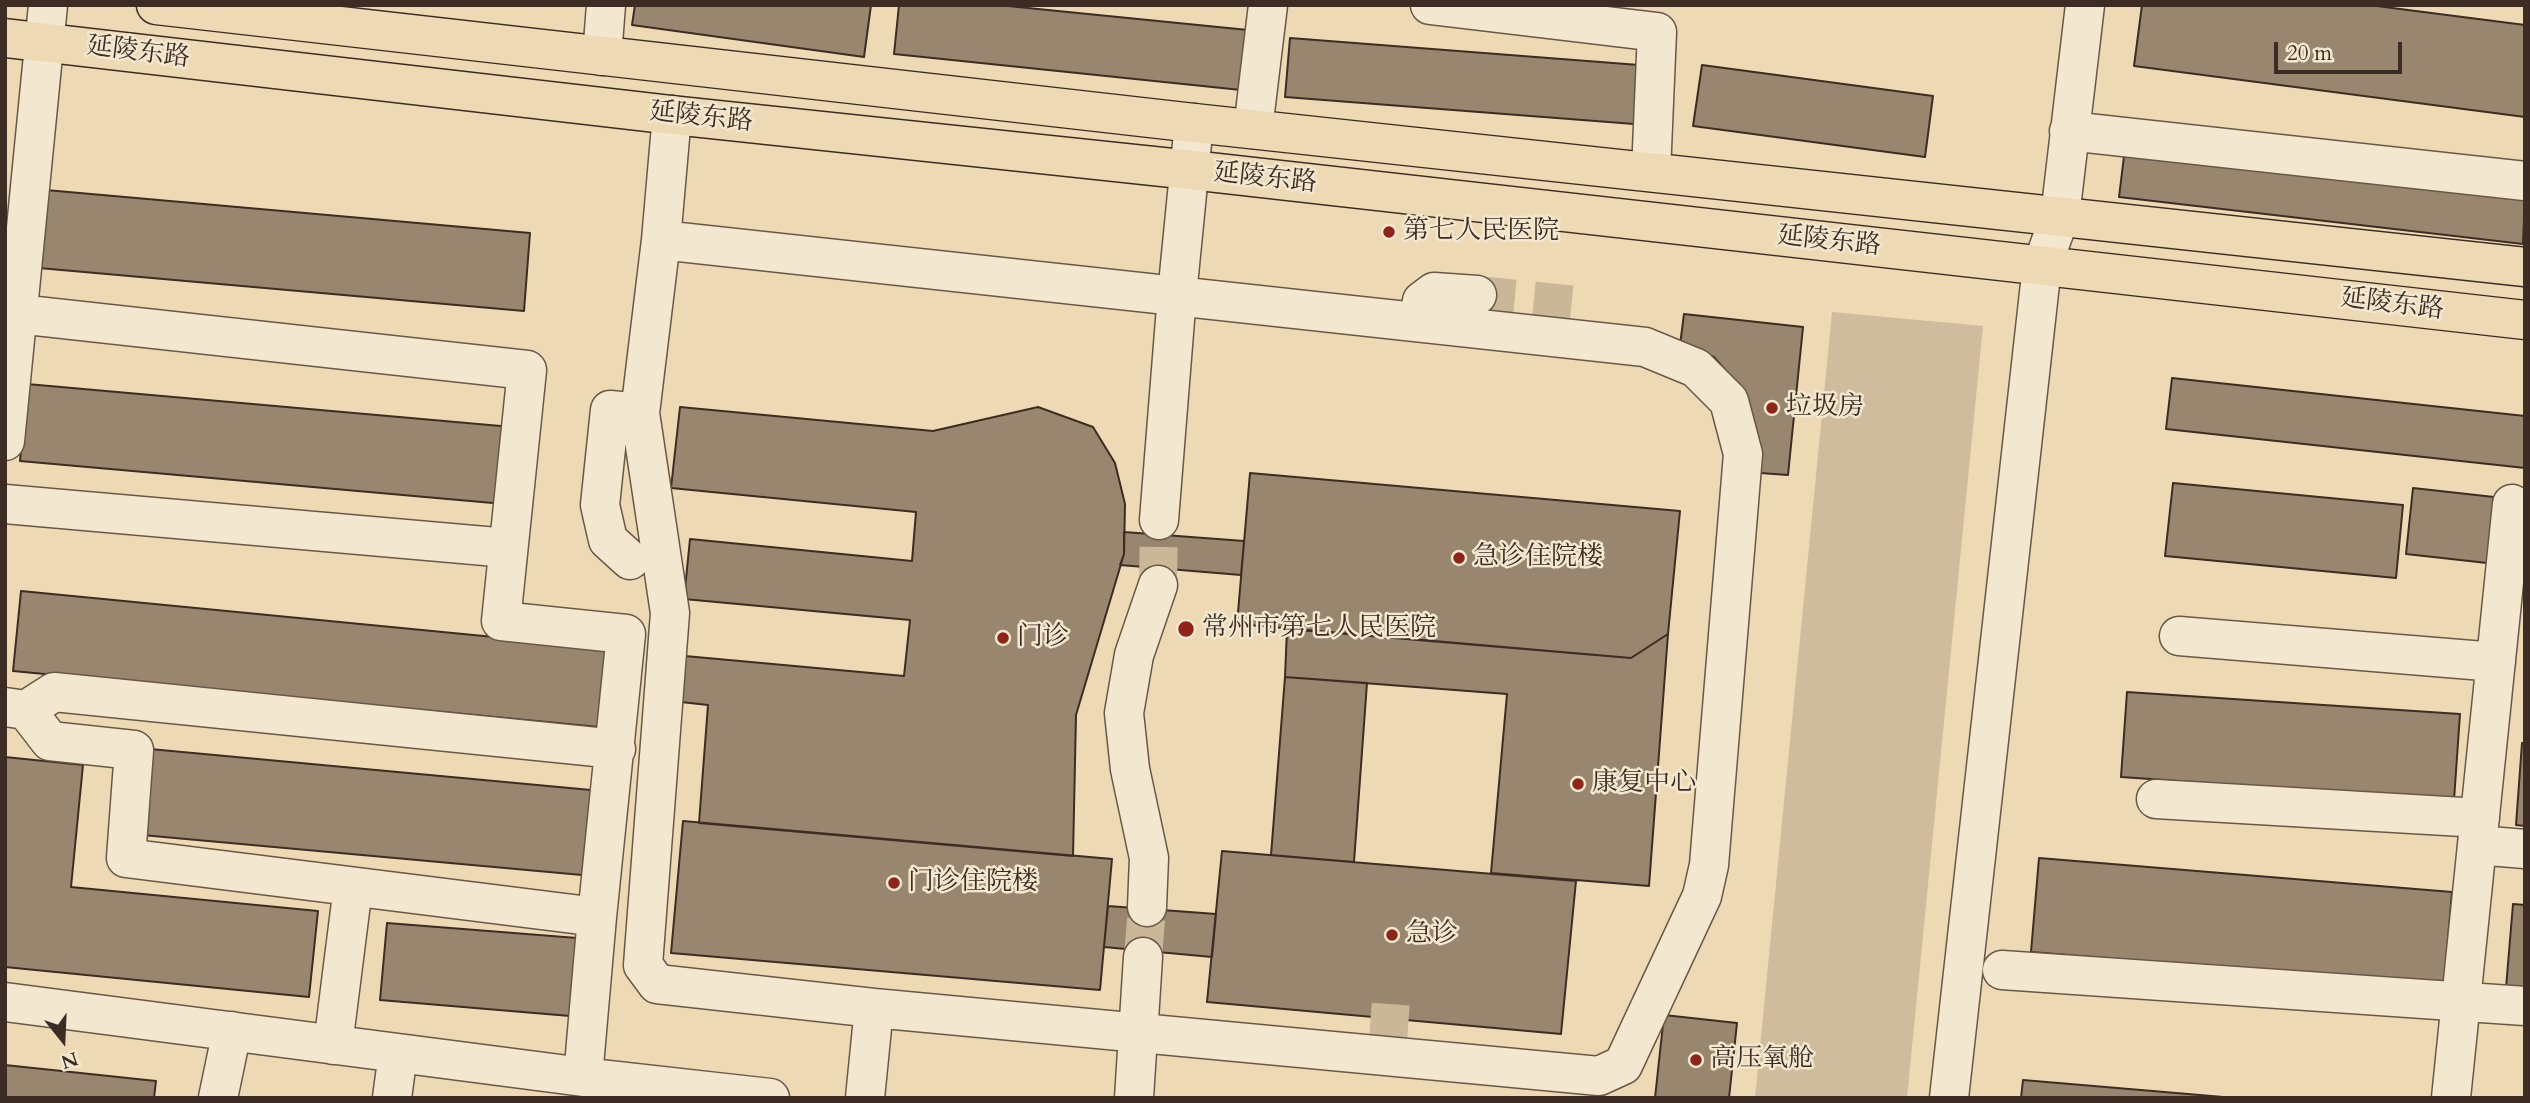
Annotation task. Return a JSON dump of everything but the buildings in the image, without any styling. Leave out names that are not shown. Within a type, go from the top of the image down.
[{"type":"main road","name":"延陵东路","points":[[156,5],[288,13],[602,56],[2525,267]]},
{"type":"main road","name":"延陵东路","points":[[5,38],[46,24],[672,115],[1191,170],[2525,320]]},
{"type":"street","points":[[602,56],[606,5]]},
{"type":"street","points":[[1253,129],[1268,5]]},
{"type":"street","points":[[1430,5],[1657,32],[1651,172]]},
{"type":"street","points":[[1949,1098],[2042,266],[2060,216],[2085,5]]},
{"type":"street","points":[[5,441],[18,314],[13,269],[46,24]]},
{"type":"street","points":[[661,240],[1645,347],[1696,368],[1729,401],[1743,454],[1709,866],[1702,896],[1623,1065],[1598,1087],[1387,1049],[1138,1034],[657,984],[643,965],[670,613],[640,413],[661,240],[672,115]]},
{"type":"street","points":[[1159,520],[1194,123]]},
{"type":"street","points":[[2069,131],[2525,181]]},
{"type":"street","points":[[1419,322],[1422,301],[1433,292],[1477,295]]},
{"type":"street","points":[[18,314],[527,370],[501,621],[626,634],[583,1077]]},
{"type":"street","points":[[630,560],[608,540],[600,505],[610,410],[640,413]]},
{"type":"street","points":[[5,504],[508,548]]},
{"type":"street","points":[[2451,1098],[2479,831],[2506,647],[2515,523]]},
{"type":"street","points":[[1147,907],[1149,858],[1130,769],[1124,713],[1134,655],[1158,585]]},
{"type":"street","points":[[2179,636],[2506,647]]},
{"type":"street","points":[[597,916],[126,858],[134,750],[50,741],[16,709],[54,692],[616,750]]},
{"type":"street","points":[[2156,799],[2479,831],[2525,849]]},
{"type":"street","points":[[333,1045],[353,887]]},
{"type":"street","points":[[1134,1098],[1143,957]]},
{"type":"street","points":[[2002,970],[2525,1006]]},
{"type":"street","points":[[5,1002],[398,1054],[770,1098]]},
{"type":"street","points":[[864,1098],[874,1008]]},
{"type":"street","points":[[218,1098],[232,1031]]},
{"type":"street","points":[[392,1098],[398,1054]]},
{"type":"shaded area","points":[[1832,312],[1983,326],[1907,1098],[1755,1098]]},
{"type":"tunnel","points":[[1477,295],[1589,306]]},
{"type":"tunnel","points":[[1158,585],[1159,520]]},
{"type":"tunnel","points":[[1143,957],[1147,907]]},
{"type":"tunnel","points":[[1388,1042],[1391,999]]},
{"type":"place","name":"第七人民医院","points":[[1389,232]]},
{"type":"place","name":"垃圾房","points":[[1772,408]]},
{"type":"place","name":"急诊住院楼","points":[[1459,558]]},
{"type":"place","name":"常州市第七人民医院","points":[[1186,629]]},
{"type":"place","name":"门诊","points":[[1003,638]]},
{"type":"place","name":"康复中心","points":[[1578,784]]},
{"type":"place","name":"门诊住院楼","points":[[894,883]]},
{"type":"place","name":"急诊","points":[[1392,935]]},
{"type":"place","name":"高压氧舱","points":[[1696,1060]]}]
